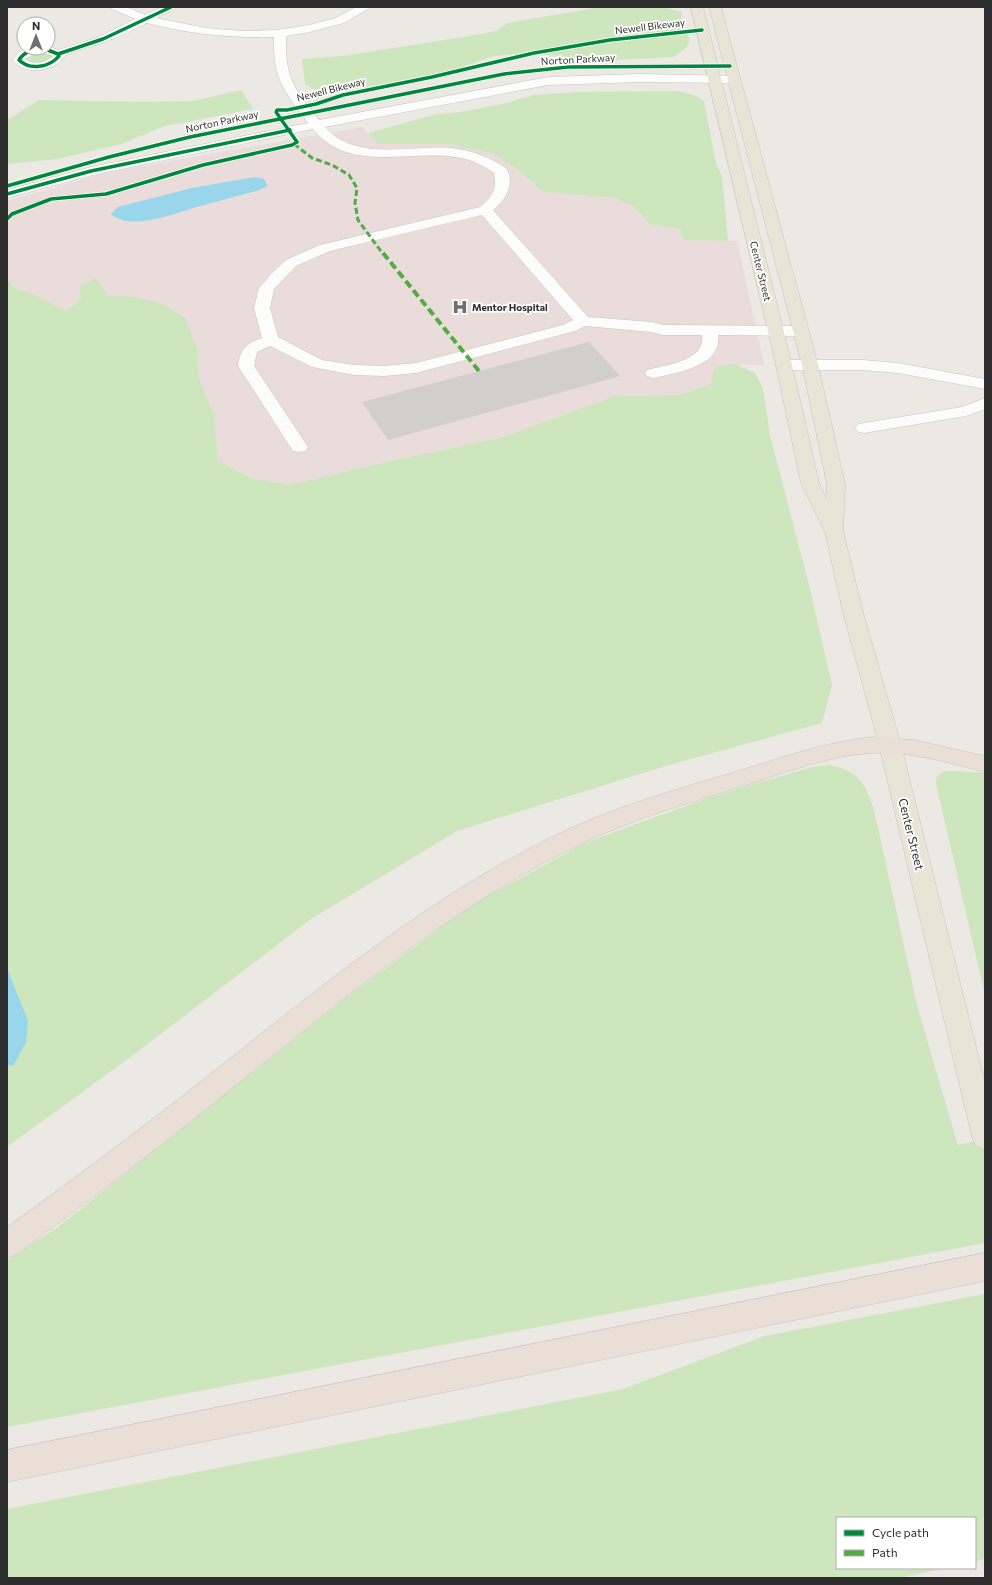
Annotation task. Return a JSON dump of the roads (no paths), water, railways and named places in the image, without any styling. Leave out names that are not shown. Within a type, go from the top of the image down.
[{"type":"highway","points":[[7,1244],[179,1115],[309,1010],[433,917],[542,852],[608,822],[682,796],[845,747],[890,745],[939,753],[985,764]]},
{"type":"highway","points":[[7,1466],[985,1267]]},
{"type":"main road","name":"Center Street","points":[[697,7],[784,365],[810,484],[834,532],[854,616],[890,745],[985,1136]]},
{"type":"main road","name":"Center Street","points":[[715,7],[810,365],[836,484],[834,532]]},
{"type":"main road","points":[[701,28],[720,28]]},
{"type":"street","points":[[116,7],[145,20],[200,30],[245,34],[280,33],[314,28],[349,16],[364,7]]},
{"type":"street","points":[[58,54],[102,39],[171,7]]},
{"type":"street","points":[[280,33],[280,56],[284,78],[312,119],[332,140],[357,151],[390,153],[445,152],[466,155],[487,162],[501,171],[503,184],[501,195],[485,210],[325,248],[291,263],[267,288],[262,308],[271,340],[318,364],[354,370],[384,371],[416,368],[569,328],[583,321],[652,327],[663,330],[800,331]]},
{"type":"street","name":"Norton Parkway","points":[[7,186],[109,157],[182,139],[548,81],[640,78],[713,72],[732,72]]},
{"type":"street","name":"Norton Parkway","points":[[7,194],[91,171],[312,119]]},
{"type":"street","points":[[485,210],[583,321]]},
{"type":"street","points":[[653,373],[688,364],[698,359],[707,350],[710,342],[709,330]]},
{"type":"street","points":[[271,340],[251,348],[247,354],[246,366],[299,447]]},
{"type":"street","points":[[784,365],[863,365],[898,368],[985,384]]},
{"type":"street","points":[[864,428],[966,411],[985,403]]},
{"type":"water","points":[[255,177],[264,179],[268,186],[259,190],[165,217],[153,220],[130,221],[120,219],[111,214],[118,207],[192,188]]},
{"type":"water","points":[[7,968],[28,1021],[26,1043],[13,1066],[7,1065]]},
{"type":"place","name":"Mentor Hospital","points":[[460,307]]}]
